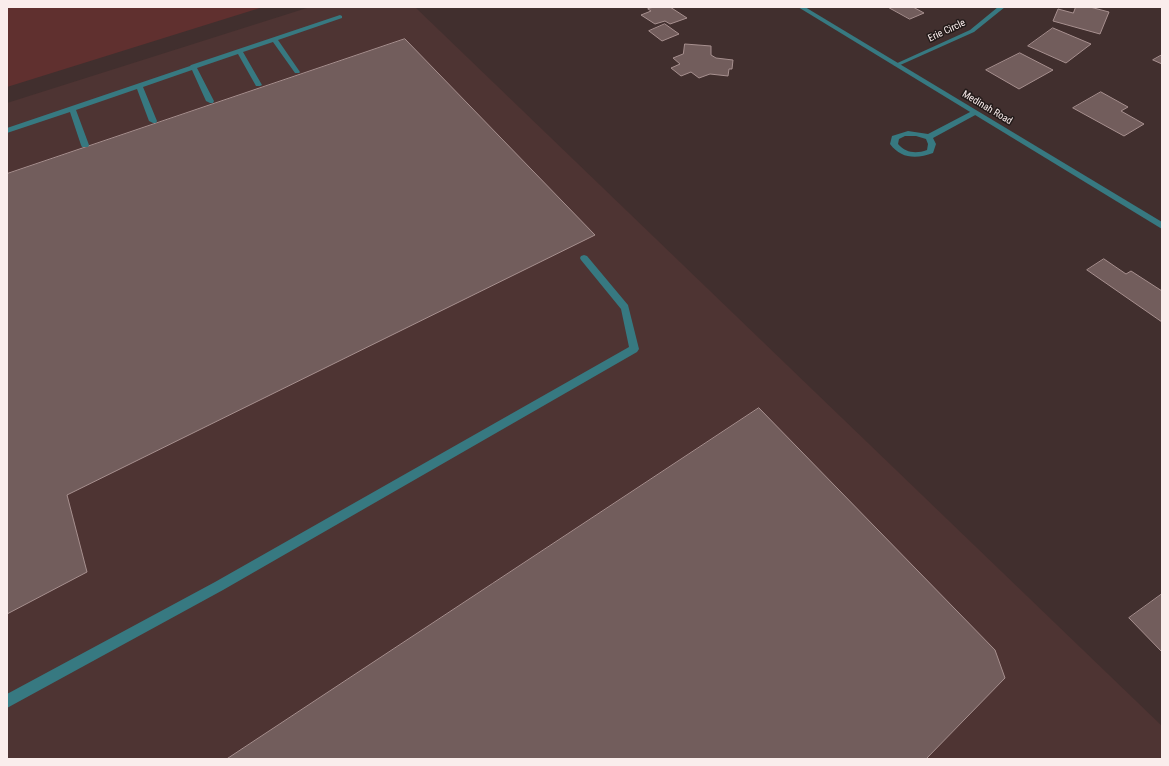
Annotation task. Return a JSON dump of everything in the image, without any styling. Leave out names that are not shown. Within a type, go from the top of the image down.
[{"type":"street","name":"Medinah Road","points":[[801,7],[1162,226]]},
{"type":"street","name":"Erie Circle","points":[[896,65],[972,31],[1002,7]]},
{"type":"street","points":[[7,131],[239,50],[340,17]]},
{"type":"street","points":[[274,39],[297,72]]},
{"type":"street","points":[[239,50],[258,85]]},
{"type":"street","points":[[193,66],[210,101]]},
{"type":"street","points":[[138,85],[153,121]]},
{"type":"street","points":[[72,108],[84,145]]},
{"type":"street","points":[[929,137],[932,144],[930,151],[920,155],[907,154],[898,149],[894,144],[895,138],[902,134],[912,133],[929,137],[976,112]]},
{"type":"street","points":[[7,701],[219,586],[634,349],[625,308],[584,258]]},
{"type":"shaded area","points":[[7,7],[263,7],[7,87]]},
{"type":"shaded area","points":[[310,7],[415,7],[1162,726],[1162,759],[7,759],[7,103]]},
{"type":"building","points":[[654,7],[670,7],[687,18],[670,24],[665,21],[655,24],[641,15],[651,11],[648,9]]},
{"type":"building","points":[[888,7],[913,7],[924,13],[910,19]]},
{"type":"building","points":[[1076,7],[1090,7],[1109,12],[1100,34],[1053,21],[1058,9],[1073,13]]},
{"type":"building","points":[[665,24],[679,34],[662,41],[649,31]]},
{"type":"building","points":[[1053,28],[1091,44],[1066,63],[1028,46]]},
{"type":"building","points":[[405,39],[595,235],[67,495],[87,572],[7,614],[7,174]]},
{"type":"building","points":[[685,44],[711,46],[711,55],[716,58],[733,60],[732,69],[729,69],[728,76],[710,74],[699,78],[691,72],[681,76],[671,68],[680,64],[673,58],[683,54]]},
{"type":"building","points":[[1020,53],[1053,70],[1019,89],[986,70]]},
{"type":"building","points":[[1162,55],[1162,64],[1153,60]]},
{"type":"building","points":[[1101,92],[1128,107],[1121,111],[1144,124],[1124,136],[1073,108]]},
{"type":"building","points":[[1104,259],[1126,274],[1131,271],[1162,291],[1162,322],[1087,270]]},
{"type":"building","points":[[759,408],[995,650],[1005,678],[926,759],[227,759]]},
{"type":"building","points":[[1162,594],[1162,652],[1129,618]]}]
